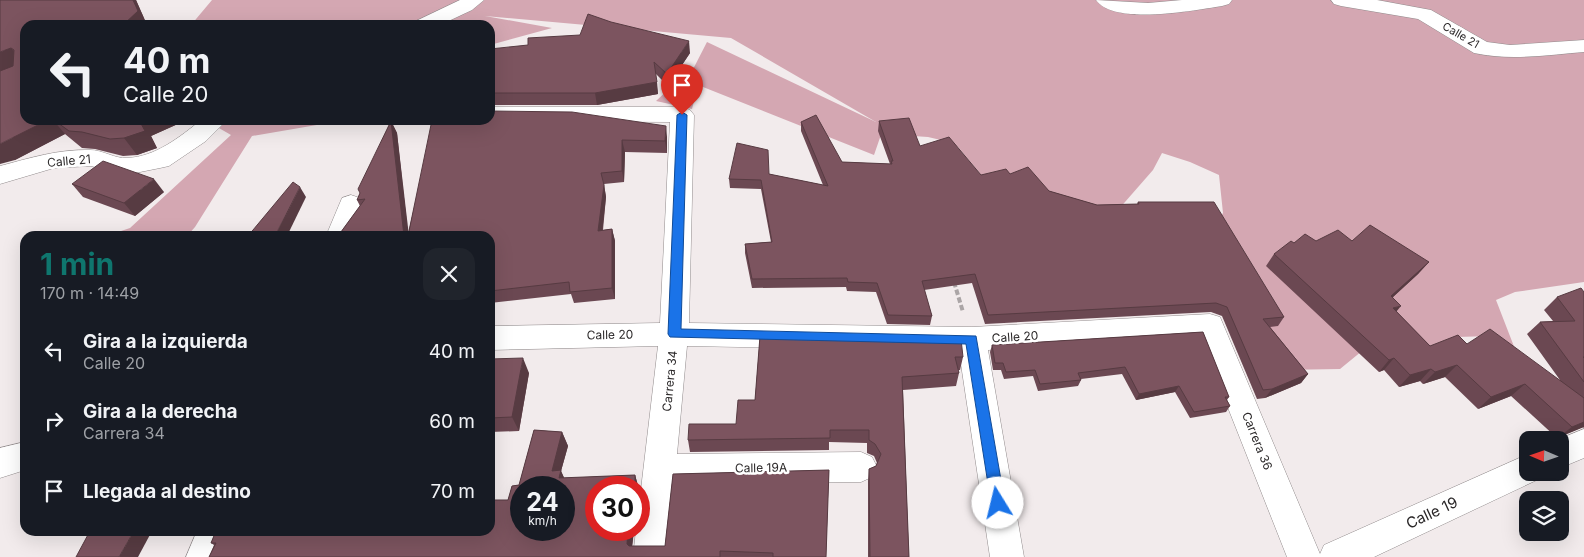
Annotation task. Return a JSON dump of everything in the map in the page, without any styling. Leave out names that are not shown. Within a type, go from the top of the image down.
[{"type":"street","points":[[434,20],[474,0]]},
{"type":"street","points":[[1106,0],[1122,8],[1154,10],[1222,0]]},
{"type":"street","name":"Calle 21","points":[[1341,0],[1424,14],[1482,48],[1510,51],[1584,46]]},
{"type":"street","name":"Carrera 34","points":[[495,114],[682,115],[674,334],[650,557]]},
{"type":"street","name":"Calle 21","points":[[0,176],[54,160],[91,158],[126,167],[160,160],[198,135],[209,125]]},
{"type":"street","points":[[341,231],[351,204]]},
{"type":"street","name":"Calle 20","points":[[495,338],[674,334],[972,340],[1210,325]]},
{"type":"street","name":"Carrera 36","points":[[1210,325],[1304,557]]},
{"type":"street","points":[[972,340],[1007,557]]},
{"type":"street","points":[[1569,450],[1584,442]]},
{"type":"street","points":[[0,463],[20,457]]},
{"type":"street","name":"Calle 19A","points":[[660,469],[861,467]]},
{"type":"street","name":"Calle 19","points":[[1336,557],[1519,473]]},
{"type":"street","points":[[203,557],[212,536]]},
{"type":"path","points":[[952,274],[972,340]]},
{"type":"shaded area","points":[[212,0],[1584,0],[1584,282],[1515,292],[1496,300],[1520,362],[1492,336],[1456,337],[1443,345],[1401,355],[1373,342],[1340,369],[1280,370],[1205,242],[1223,213],[1219,175],[1190,162],[1162,153],[1153,170],[1083,250],[1035,240],[958,147],[945,141],[928,137],[898,135],[884,126],[874,155],[698,85],[692,109],[656,101],[672,86],[696,85],[687,81],[707,42],[876,122],[731,38],[485,16],[552,28],[495,44],[495,20],[195,20]]},
{"type":"shaded area","points":[[214,125],[317,125],[252,136],[191,231],[121,231],[130,228],[231,135]]},
{"type":"building","points":[[0,0],[133,0],[138,11],[128,20],[20,20],[20,125],[38,125],[0,144],[0,71],[13,66],[14,50],[11,48],[0,52]]},
{"type":"building","points":[[588,14],[611,22],[689,41],[667,74],[654,62],[657,82],[595,93],[495,93],[495,48],[528,45],[528,38],[580,35]]},
{"type":"building","points":[[495,111],[572,112],[666,126],[665,141],[622,140],[622,171],[601,173],[604,185],[598,231],[612,229],[612,288],[570,292],[569,282],[495,290],[495,231],[409,231],[431,125],[495,125]]},
{"type":"building","points":[[816,115],[842,162],[892,164],[891,161],[893,161],[879,121],[909,118],[920,146],[949,137],[981,175],[1006,169],[1010,174],[1028,167],[1049,191],[1097,205],[1139,204],[1138,202],[1214,202],[1284,317],[1263,319],[1308,374],[1272,389],[1263,390],[1227,307],[1216,303],[988,315],[975,274],[922,281],[932,316],[888,315],[877,283],[848,282],[847,278],[752,279],[745,244],[772,242],[761,180],[729,179],[737,143],[768,150],[769,174],[828,186],[801,122]]},
{"type":"building","points":[[61,125],[142,125],[145,131],[124,138],[110,139],[82,132],[69,131]]},
{"type":"building","points":[[389,125],[391,125],[403,231],[342,231],[365,199],[357,200],[360,193],[358,189]]},
{"type":"building","points":[[103,161],[154,179],[124,203],[72,184]]},
{"type":"building","points":[[293,182],[300,187],[278,231],[252,231]]},
{"type":"building","points":[[1370,225],[1429,262],[1391,296],[1401,306],[1393,308],[1430,346],[1458,335],[1467,344],[1490,329],[1584,398],[1584,422],[1572,427],[1525,384],[1491,397],[1457,365],[1435,372],[1431,369],[1410,375],[1394,358],[1389,360],[1274,254],[1291,241],[1294,243],[1305,234],[1316,241],[1338,230],[1352,241]]},
{"type":"building","points":[[1581,288],[1584,292],[1584,382],[1540,322],[1575,321],[1557,297]]},
{"type":"building","points":[[1203,332],[1229,397],[1225,397],[1230,406],[1194,412],[1179,386],[1139,394],[1125,367],[1078,373],[1081,380],[1040,384],[1035,370],[1006,372],[1003,363],[995,363],[992,345]]},
{"type":"building","points":[[760,336],[961,339],[963,357],[955,357],[959,373],[902,377],[909,557],[870,557],[869,469],[876,466],[881,454],[875,444],[869,440],[869,430],[830,430],[830,438],[688,440],[689,424],[736,424],[738,400],[755,400]]},
{"type":"building","points":[[523,358],[512,417],[495,418],[495,359]]},
{"type":"building","points":[[534,430],[562,432],[552,471],[561,470],[560,476],[521,476]]},
{"type":"building","points":[[829,470],[826,557],[773,557],[773,553],[720,551],[720,557],[209,557],[216,543],[211,543],[214,536],[495,536],[495,500],[508,500],[510,493],[510,541],[575,541],[575,477],[585,477],[585,541],[627,541],[629,546],[665,546],[673,474]]},
{"type":"building","points":[[87,536],[131,536],[119,557],[76,557]]},
{"type":"route","points":[[682,115],[674,334],[972,340],[998,503]]}]
